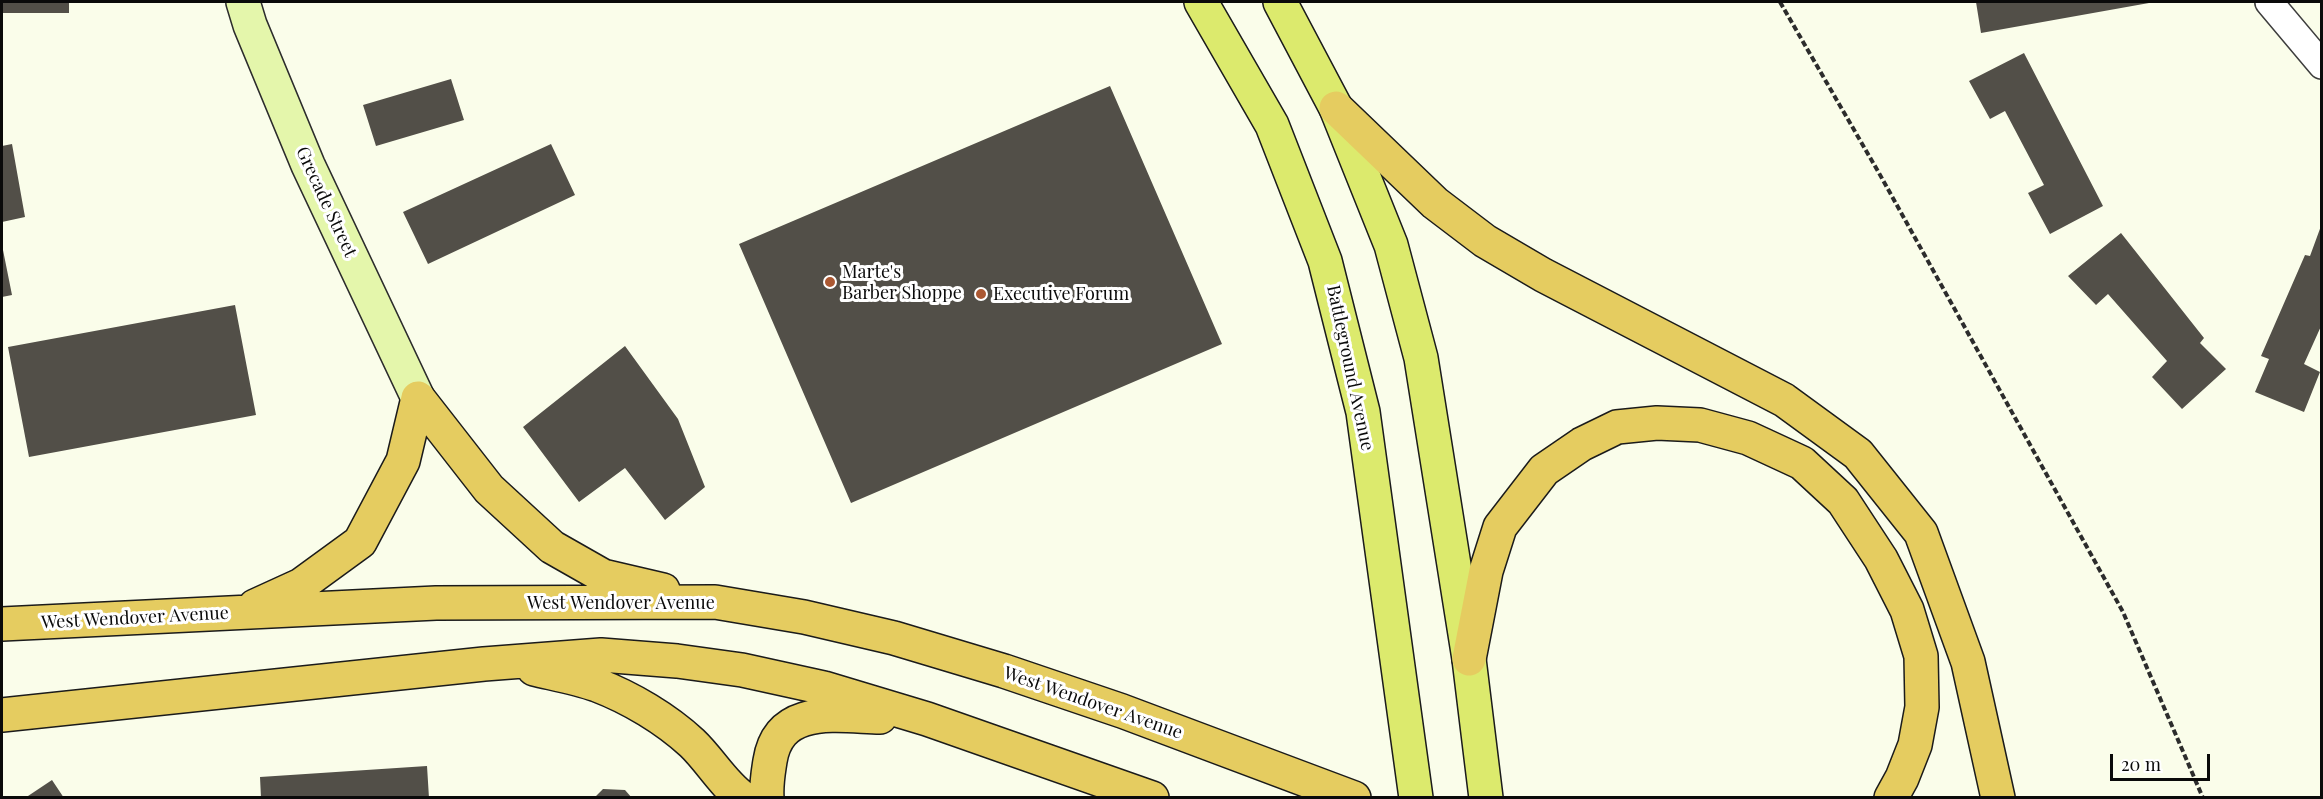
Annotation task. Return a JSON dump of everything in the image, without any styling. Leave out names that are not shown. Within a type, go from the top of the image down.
[{"type":"highway","points":[[1336,108],[1435,202],[1485,241],[1553,280],[1784,400],[1858,454],[1921,533],[1968,662],[1998,798]]},
{"type":"highway","points":[[418,398],[489,489],[552,547],[603,576],[715,602]]},
{"type":"highway","points":[[237,614],[301,585],[360,542],[403,461],[418,398]]},
{"type":"highway","points":[[1468,659],[1486,571],[1500,527],[1544,470],[1582,444],[1617,427],[1657,423],[1701,425],[1748,438],[1802,463],[1843,501],[1881,559],[1907,610],[1921,656],[1922,707],[1915,745],[1891,798]]},
{"type":"highway","name":"West Wendover Avenue","points":[[2,624],[436,603],[715,602],[804,617],[894,638],[1004,671],[1122,711],[1340,793]]},
{"type":"highway","points":[[2,715],[509,662],[601,655],[742,670],[824,688],[927,719],[1152,798]]},
{"type":"highway","points":[[509,662],[597,685],[637,705],[675,728],[704,754],[735,792],[743,798]]},
{"type":"highway","points":[[767,798],[766,784],[772,751],[780,732],[792,723],[808,717],[832,716],[927,719]]},
{"type":"main road","name":"Battleground Avenue","points":[[1201,2],[1272,125],[1325,261],[1363,412],[1416,798]]},
{"type":"main road","points":[[1280,2],[1336,108],[1390,245],[1421,358],[1468,659],[1486,798]]},
{"type":"street","name":"Grecade Street","points":[[243,2],[250,25],[308,165],[418,398]]},
{"type":"street","points":[[2269,2],[2322,65]]},
{"type":"path","points":[[1780,2],[1879,173],[2122,612],[2203,798]]},
{"type":"building","points":[[2,2],[69,2],[69,13],[2,13]]},
{"type":"building","points":[[1976,2],[2149,2],[2149,3],[1981,33]]},
{"type":"building","points":[[2024,53],[2103,206],[2050,234],[2028,193],[2044,185],[2005,111],[1990,119],[1969,81]]},
{"type":"building","points":[[451,79],[464,120],[376,146],[363,105]]},
{"type":"building","name":"Executive Forum","points":[[1110,86],[1222,344],[851,503],[739,244]]},
{"type":"building","points":[[12,144],[25,217],[2,222],[2,146]]},
{"type":"building","points":[[551,144],[575,195],[428,264],[403,212]]},
{"type":"building","points":[[2321,226],[2322,324],[2304,364],[2320,372],[2304,412],[2255,392],[2269,359],[2261,356],[2305,255],[2310,256]]},
{"type":"building","points":[[2121,233],[2204,338],[2200,343],[2226,369],[2182,409],[2152,377],[2167,361],[2108,294],[2096,305],[2068,276]]},
{"type":"building","points":[[2,245],[12,295],[2,297]]},
{"type":"building","points":[[235,305],[256,415],[29,457],[8,347]]},
{"type":"building","points":[[625,346],[678,419],[705,487],[665,520],[625,468],[579,502],[523,427]]},
{"type":"building","points":[[427,766],[429,798],[261,798],[260,777]]},
{"type":"building","points":[[52,780],[64,798],[25,798]]},
{"type":"building","points":[[603,789],[625,790],[632,798],[594,798]]},
{"type":"place","name":"Marte's Barber Shoppe","points":[[830,282]]},
{"type":"place","name":"Executive Forum","points":[[981,294]]}]
